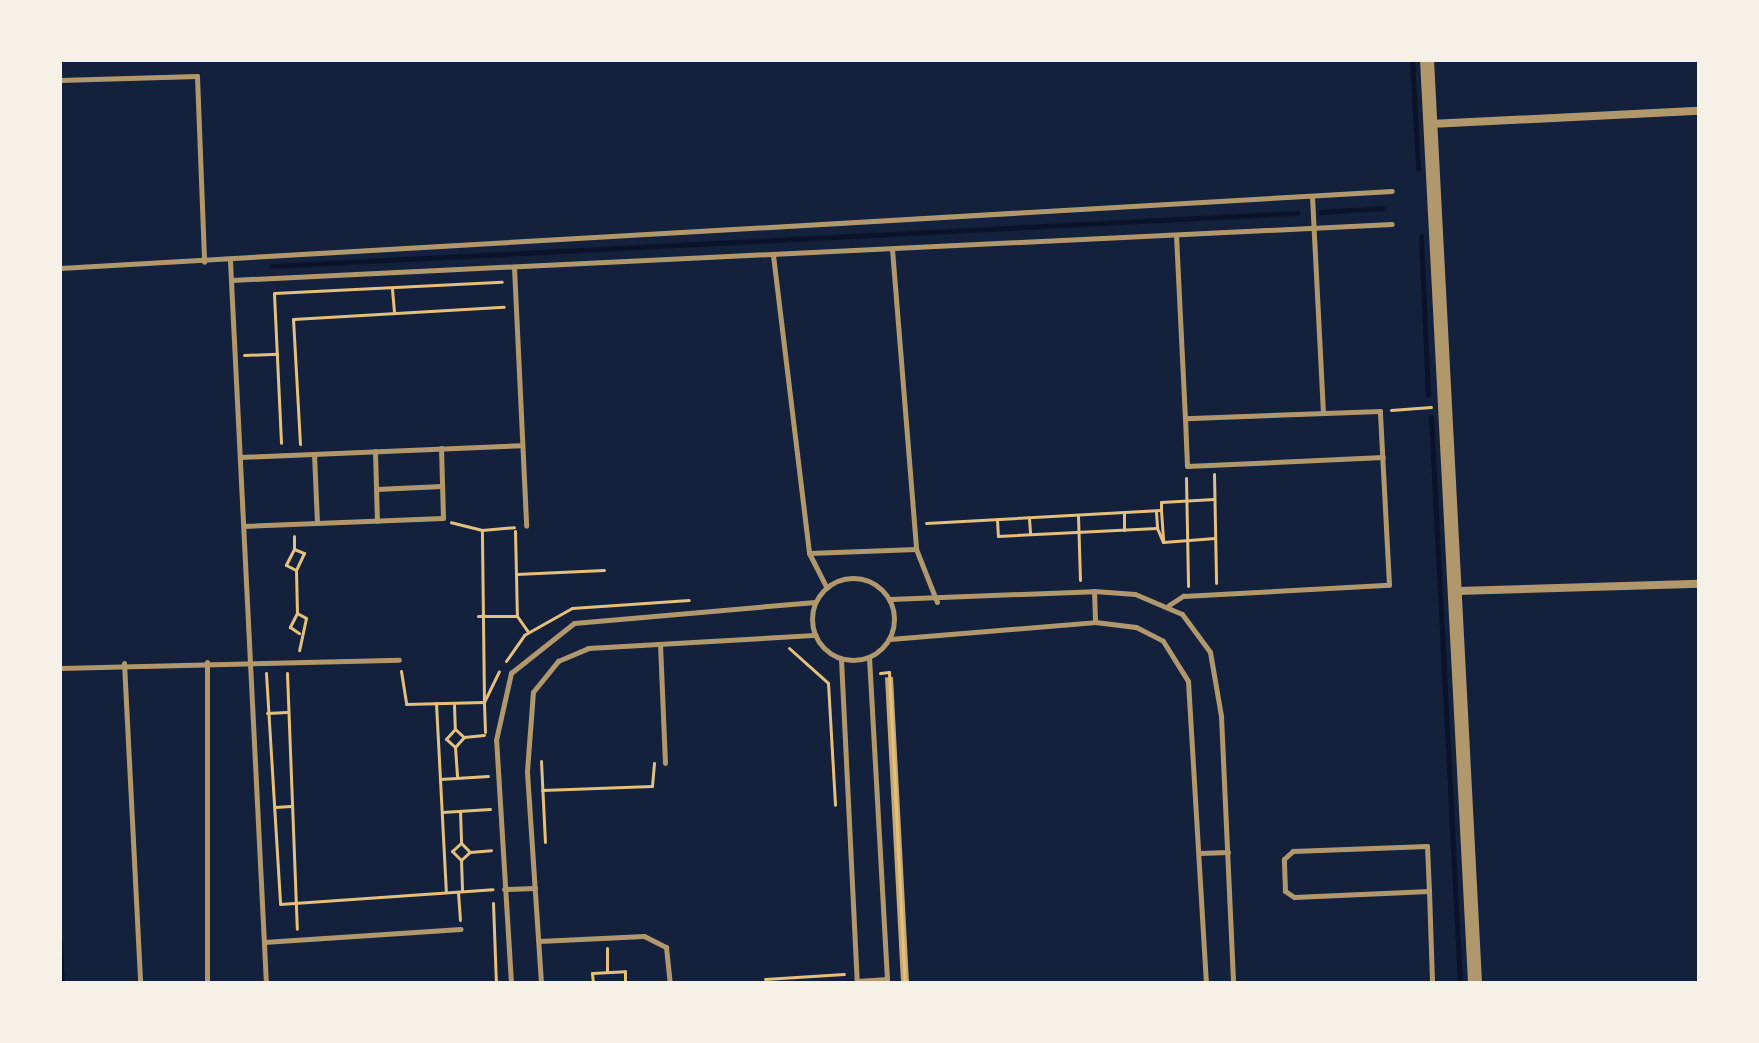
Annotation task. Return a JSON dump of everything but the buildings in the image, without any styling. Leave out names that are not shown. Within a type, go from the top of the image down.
[{"type":"street","points":[[1427,60],[1475,983]]},
{"type":"street","points":[[1430,124],[1699,111]]},
{"type":"street","points":[[1457,591],[1699,584]]},
{"type":"lane","points":[[60,80],[197,76],[204,262]]},
{"type":"lane","points":[[60,268],[230,261],[256,254],[1392,191]]},
{"type":"lane","points":[[1312,196],[1323,413]]},
{"type":"lane","points":[[231,280],[1392,224]]},
{"type":"lane","points":[[1176,235],[1187,466],[1383,457]]},
{"type":"lane","points":[[892,249],[916,549],[937,602]]},
{"type":"lane","points":[[773,255],[809,553],[826,587]]},
{"type":"lane","points":[[230,261],[266,983]]},
{"type":"lane","points":[[514,267],[526,526]]},
{"type":"lane","points":[[869,657],[887,981],[857,982],[841,659],[816,635],[815,602],[826,587],[858,577],[890,599],[937,602],[1094,591],[1169,605],[1188,596],[1389,585],[1380,411],[1185,418]]},
{"type":"lane","points":[[240,457],[522,445]]},
{"type":"lane","points":[[244,526],[443,518],[441,448]]},
{"type":"lane","points":[[375,451],[377,521]]},
{"type":"lane","points":[[314,454],[317,523]]},
{"type":"lane","points":[[376,489],[442,486]]},
{"type":"lane","points":[[809,553],[916,549]]},
{"type":"lane","points":[[1094,591],[1095,622]]},
{"type":"lane","points":[[890,599],[890,639]]},
{"type":"lane","points":[[511,983],[498,776],[498,713],[511,673],[574,623],[815,602]]},
{"type":"lane","points":[[1169,605],[1210,652],[1228,852],[1233,983]]},
{"type":"lane","points":[[841,659],[869,657],[890,639],[916,631],[1095,622],[1136,627],[1163,641],[1188,681],[1206,983]]},
{"type":"lane","points":[[541,983],[526,723],[533,692],[558,661],[588,648],[775,640],[816,635]]},
{"type":"lane","points":[[660,644],[665,763]]},
{"type":"lane","points":[[60,668],[124,663],[399,660]]},
{"type":"lane","points":[[207,662],[207,983]]},
{"type":"lane","points":[[124,663],[140,983]]},
{"type":"lane","points":[[1429,891],[1294,897],[1285,891],[1284,859],[1293,851],[1427,846],[1429,891],[1432,983]]},
{"type":"lane","points":[[1199,853],[1228,852]]},
{"type":"lane","points":[[504,889],[535,888]]},
{"type":"lane","points":[[264,942],[461,929]]},
{"type":"lane","points":[[539,941],[607,938],[659,941],[670,983]]},
{"type":"path","points":[[273,279],[281,455]]},
{"type":"path","points":[[274,293],[514,282]]},
{"type":"path","points":[[392,287],[394,313]]},
{"type":"path","points":[[301,454],[293,319],[516,307]]},
{"type":"path","points":[[235,356],[277,354]]},
{"type":"path","points":[[1380,411],[1447,406]]},
{"type":"path","points":[[1213,465],[1217,594]]},
{"type":"path","points":[[1187,466],[1184,501],[1188,596]]},
{"type":"path","points":[[1163,542],[1157,528],[1161,502],[1214,499]]},
{"type":"path","points":[[914,523],[1159,510]]},
{"type":"path","points":[[1159,510],[1163,542]]},
{"type":"path","points":[[1124,512],[1124,530]]},
{"type":"path","points":[[1078,515],[1081,592]]},
{"type":"path","points":[[1029,517],[1030,534]]},
{"type":"path","points":[[443,518],[482,530],[526,526]]},
{"type":"path","points":[[997,519],[998,536],[1157,528]]},
{"type":"path","points":[[293,524],[294,549],[286,565],[296,570]]},
{"type":"path","points":[[515,527],[517,616],[528,632]]},
{"type":"path","points":[[482,530],[478,616],[486,749]]},
{"type":"path","points":[[1163,542],[1215,538]]},
{"type":"path","points":[[294,549],[304,553],[296,570],[297,613],[290,627],[299,633]]},
{"type":"path","points":[[516,574],[604,570]]},
{"type":"path","points":[[484,702],[528,632],[572,608],[699,599]]},
{"type":"path","points":[[297,613],[306,618],[299,633],[299,661]]},
{"type":"path","points":[[478,616],[517,616]]},
{"type":"path","points":[[775,640],[828,683],[836,821]]},
{"type":"path","points":[[399,660],[406,704],[484,702]]},
{"type":"path","points":[[265,661],[280,904],[492,889]]},
{"type":"path","points":[[287,661],[298,940]]},
{"type":"path","points":[[870,674],[889,672],[905,983]]},
{"type":"path","points":[[436,703],[446,892]]},
{"type":"path","points":[[446,739],[455,729],[454,703]]},
{"type":"path","points":[[267,713],[287,712]]},
{"type":"path","points":[[455,729],[464,737]]},
{"type":"path","points":[[455,747],[464,737],[485,735]]},
{"type":"path","points":[[438,739],[446,739],[455,747],[457,778]]},
{"type":"path","points":[[540,750],[545,847]]},
{"type":"path","points":[[542,790],[652,786],[651,762],[665,763]]},
{"type":"path","points":[[487,763],[488,787]]},
{"type":"path","points":[[440,779],[498,776]]},
{"type":"path","points":[[488,798],[489,823]]},
{"type":"path","points":[[273,807],[291,806]]},
{"type":"path","points":[[442,812],[500,808]]},
{"type":"path","points":[[460,811],[461,843],[470,852]]},
{"type":"path","points":[[490,837],[491,863]]},
{"type":"path","points":[[444,851],[452,851],[461,843]]},
{"type":"path","points":[[461,929],[461,860],[470,852],[491,850]]},
{"type":"path","points":[[452,851],[461,860]]},
{"type":"path","points":[[492,876],[496,983]]},
{"type":"path","points":[[607,938],[607,972]]},
{"type":"path","points":[[843,958],[845,983]]},
{"type":"path","points":[[593,983],[592,973],[625,971],[625,983]]},
{"type":"path","points":[[670,983],[765,981],[844,974]]},
{"type":"waterway","points":[[1412,60],[1418,169]]},
{"type":"waterway","points":[[1321,212],[1383,208]]},
{"type":"waterway","points":[[272,266],[1298,213]]},
{"type":"waterway","points":[[1421,236],[1428,395]]},
{"type":"waterway","points":[[1431,417],[1460,983]]},
{"type":"waterway","points":[[60,941],[62,983]]}]
